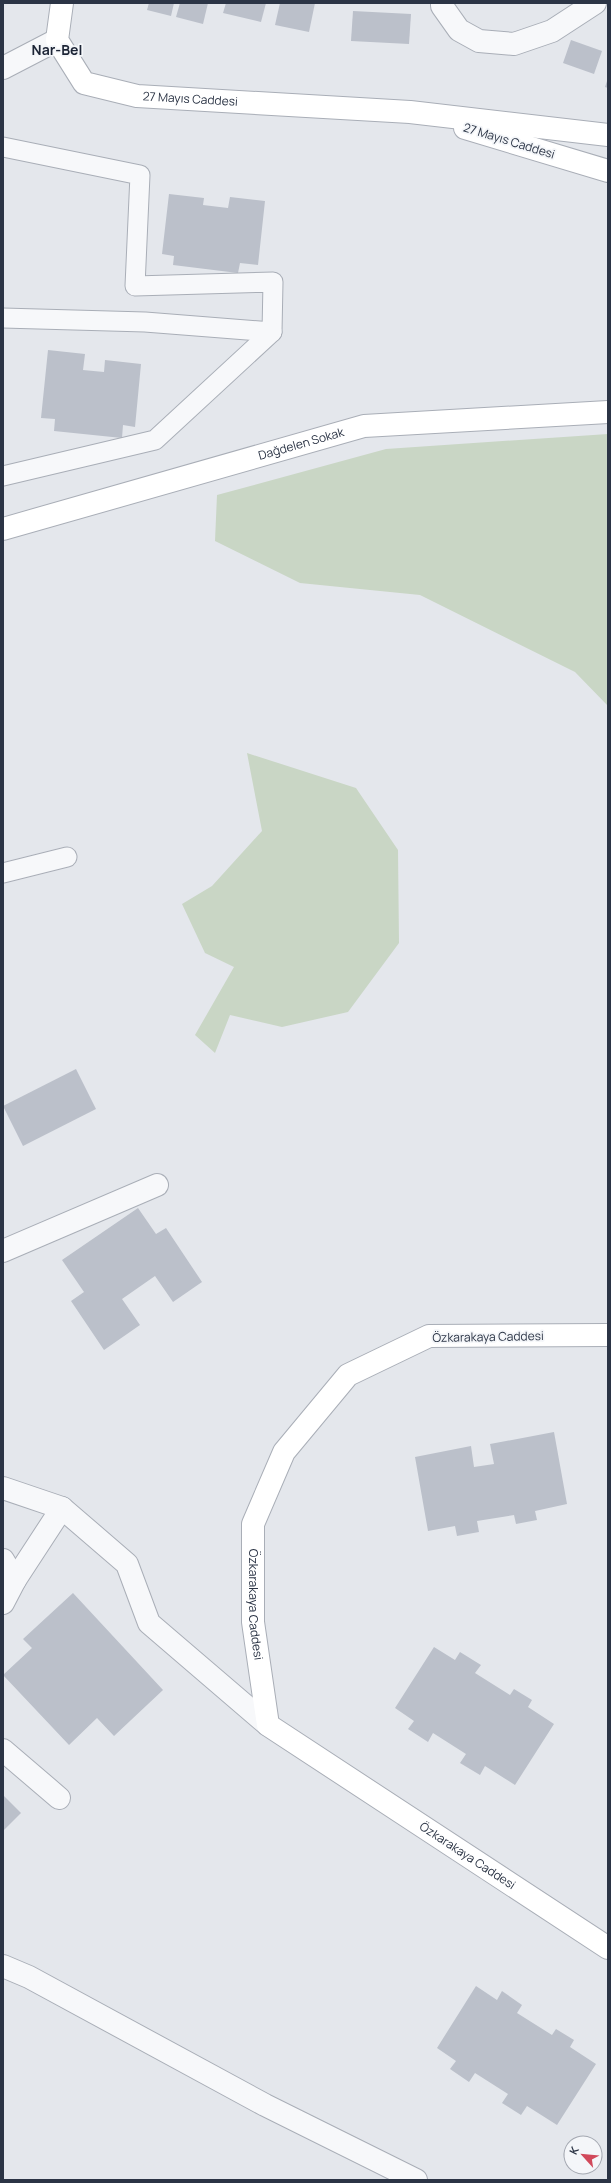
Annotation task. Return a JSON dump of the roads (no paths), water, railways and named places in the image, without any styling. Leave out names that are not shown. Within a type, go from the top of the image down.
[{"type":"street","points":[[3,68],[57,40],[62,3]]},
{"type":"street","points":[[442,3],[442,6],[459,30],[479,41],[514,44],[552,31],[595,3]]},
{"type":"street","name":"27 Mayıs Caddesi","points":[[57,40],[84,83],[137,96],[410,112],[608,135]]},
{"type":"street","name":"27 Mayıs Caddesi","points":[[410,112],[608,171]]},
{"type":"street","name":"Dağdelen Sokak","points":[[3,529],[364,426],[608,412]]},
{"type":"street","points":[[3,1251],[157,1185]]},
{"type":"street","name":"Özkarakaya Caddesi","points":[[608,1335],[429,1336],[348,1375],[284,1452],[253,1524],[253,1622],[268,1725],[608,1948]]},
{"type":"street","points":[[3,1488],[62,1508],[127,1564],[149,1623],[268,1725]]},
{"type":"street","points":[[3,1603],[15,1580],[62,1508]]},
{"type":"street","points":[[3,1560],[15,1580]]},
{"type":"street","points":[[3,1750],[59,1798]]},
{"type":"street","points":[[3,1966],[29,1976],[265,2105],[416,2180]]},
{"type":"lane","points":[[3,147],[140,175],[135,286],[273,282],[272,332],[155,440],[3,476]]},
{"type":"lane","points":[[3,318],[145,322],[272,332]]},
{"type":"lane","points":[[3,873],[67,857]]},
{"type":"district","name":"Nar-Bel","points":[[57,50]]}]
